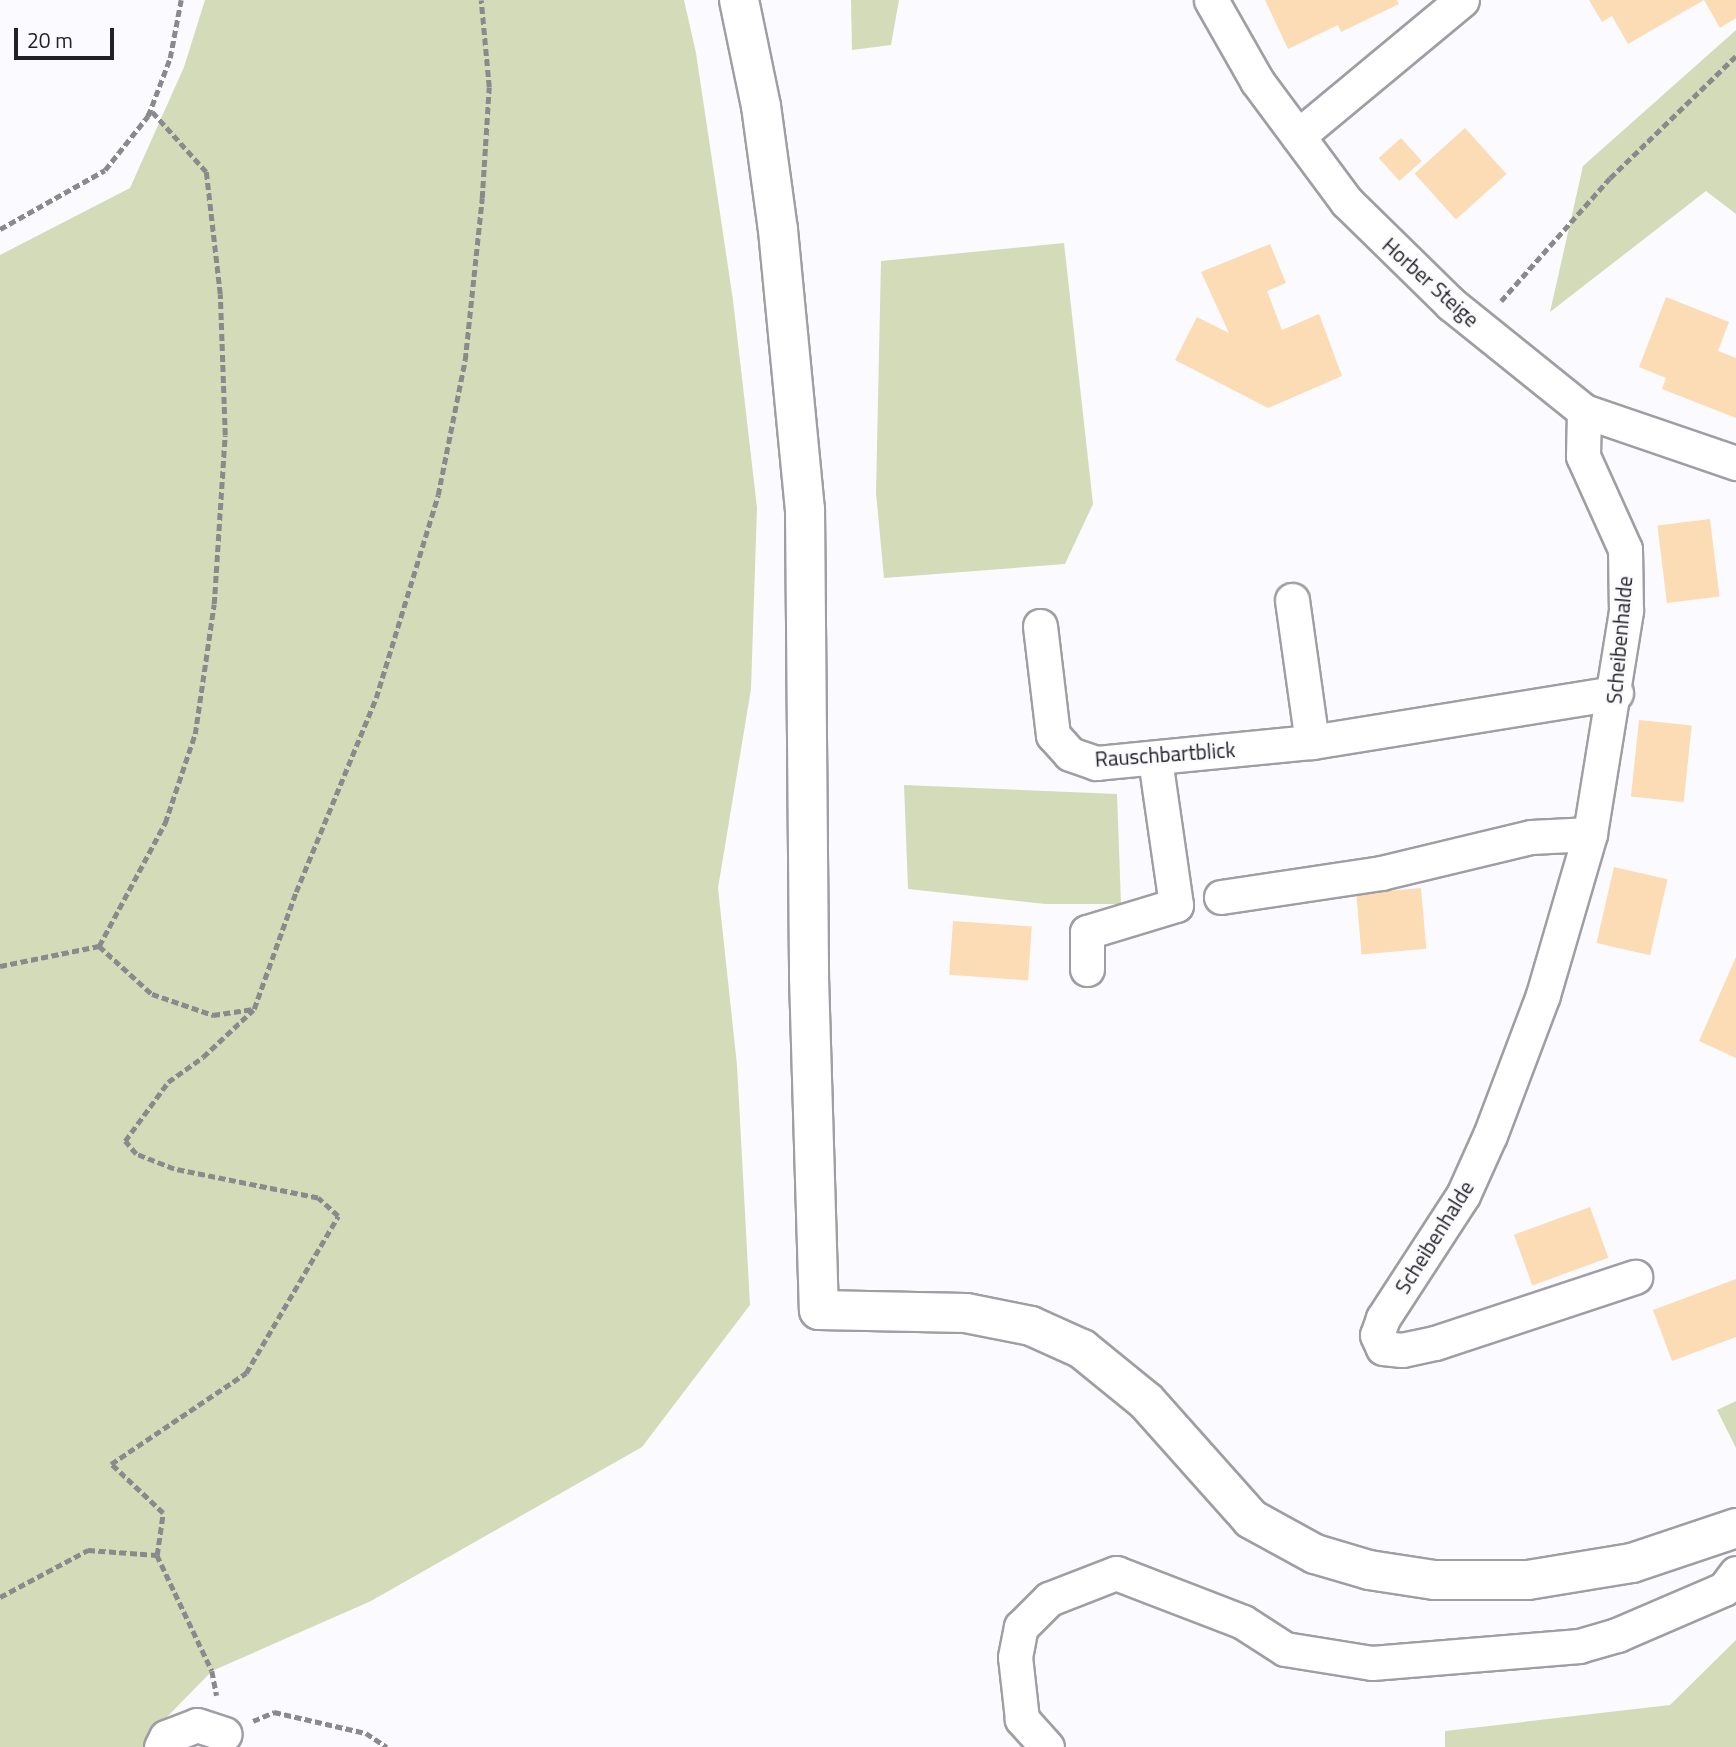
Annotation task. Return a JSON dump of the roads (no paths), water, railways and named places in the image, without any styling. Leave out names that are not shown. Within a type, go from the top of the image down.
[{"type":"main road","points":[[739,0],[761,106],[778,230],[805,509],[813,1207],[819,1310],[966,1312],[1031,1326],[1082,1349],[1146,1401],[1251,1518],[1315,1554],[1369,1570],[1434,1580],[1528,1580],[1632,1563],[1736,1528]]},
{"type":"street","name":"Horber Steige","points":[[1211,0],[1257,81],[1347,202],[1397,256],[1584,411],[1736,463]]},
{"type":"street","points":[[1298,136],[1462,0]]},
{"type":"street","name":"Scheibenhalde","points":[[1584,411],[1583,456],[1625,549],[1626,611],[1616,693],[1590,834],[1543,995],[1490,1135],[1463,1195],[1384,1318],[1377,1335],[1383,1348],[1435,1343],[1635,1277]]},
{"type":"street","points":[[1292,600],[1312,742]]},
{"type":"street","name":"Rauschbartblick","points":[[1040,626],[1053,735],[1070,754],[1096,763],[1312,742],[1616,693]]},
{"type":"street","points":[[1087,969],[1087,932],[1176,905],[1155,759]]},
{"type":"street","points":[[1222,897],[1381,873],[1531,837],[1590,834]]},
{"type":"street","points":[[1047,1747],[1022,1719],[1015,1657],[1021,1628],[1049,1599],[1116,1573],[1243,1622],[1285,1649],[1371,1663],[1579,1646],[1617,1635],[1724,1589],[1736,1573]]},
{"type":"street","points":[[161,1747],[166,1737],[197,1725],[225,1734]]}]
